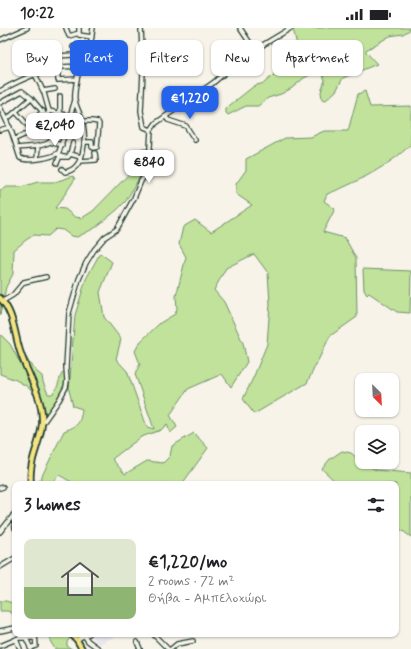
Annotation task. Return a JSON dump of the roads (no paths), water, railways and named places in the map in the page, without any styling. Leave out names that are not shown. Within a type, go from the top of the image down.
[{"type":"main road","points":[[1,299],[7,306],[12,316],[21,353],[40,399],[42,411],[42,424],[30,469],[31,481]]},
{"type":"main road","points":[[73,637],[79,646]]},
{"type":"street","points":[[0,40],[27,28]]},
{"type":"street","points":[[66,28],[69,36],[78,33]]},
{"type":"street","points":[[78,33],[79,28]]},
{"type":"street","points":[[91,40],[93,28]]},
{"type":"street","points":[[141,28],[143,72],[141,115],[144,126],[151,130]]},
{"type":"street","points":[[240,28],[248,40]]},
{"type":"street","points":[[264,43],[291,28]]},
{"type":"street","points":[[78,33],[80,36],[92,37]]},
{"type":"street","points":[[0,91],[31,76]]},
{"type":"street","points":[[14,139],[33,131],[45,118],[49,111],[43,91],[36,76]]},
{"type":"street","points":[[58,76],[58,80],[77,79]]},
{"type":"street","points":[[58,163],[75,100],[78,76]]},
{"type":"street","points":[[42,424],[59,400],[66,387],[69,313],[79,279],[94,250],[105,237],[117,229],[146,174],[149,164],[151,130],[154,125],[221,76]]},
{"type":"street","points":[[43,91],[55,89]]},
{"type":"street","points":[[0,103],[22,91],[43,111],[47,125],[57,126]]},
{"type":"street","points":[[50,142],[61,116],[60,96]]},
{"type":"street","points":[[6,120],[31,98]]},
{"type":"street","points":[[62,169],[65,172],[69,171],[76,166],[81,159],[84,142],[83,123],[75,100]]},
{"type":"street","points":[[0,108],[10,127],[22,159],[37,159],[59,155],[66,158],[70,154],[73,144]]},
{"type":"street","points":[[28,126],[43,111]]},
{"type":"street","points":[[49,111],[71,116]]},
{"type":"street","points":[[16,112],[33,131]]},
{"type":"street","points":[[166,117],[168,120],[186,126],[195,140]]},
{"type":"street","points":[[76,135],[83,123],[92,121],[98,122],[97,147],[92,147],[92,142],[84,142]]},
{"type":"street","points":[[0,130],[10,127]]},
{"type":"street","points":[[17,148],[38,146],[50,142],[62,145]]},
{"type":"street","points":[[37,159],[38,146]]},
{"type":"street","points":[[70,154],[81,159],[96,160],[95,153]]},
{"type":"street","points":[[7,306],[10,297],[24,282],[46,277]]},
{"type":"street","points":[[1,299],[10,297]]},
{"type":"street","points":[[0,532],[12,517]]},
{"type":"street","points":[[0,567],[12,560]]},
{"type":"street","points":[[0,631],[12,629]]},
{"type":"street","points":[[0,646],[16,639],[26,639],[32,637]]},
{"type":"street","points":[[26,639],[31,648],[36,646],[35,637]]},
{"type":"street","points":[[85,637],[99,649]]},
{"type":"street","points":[[156,637],[168,649]]},
{"type":"street","points":[[16,639],[20,649]]},
{"type":"street","points":[[171,649],[177,644],[193,641]]},
{"type":"street","points":[[136,642],[140,649]]}]
